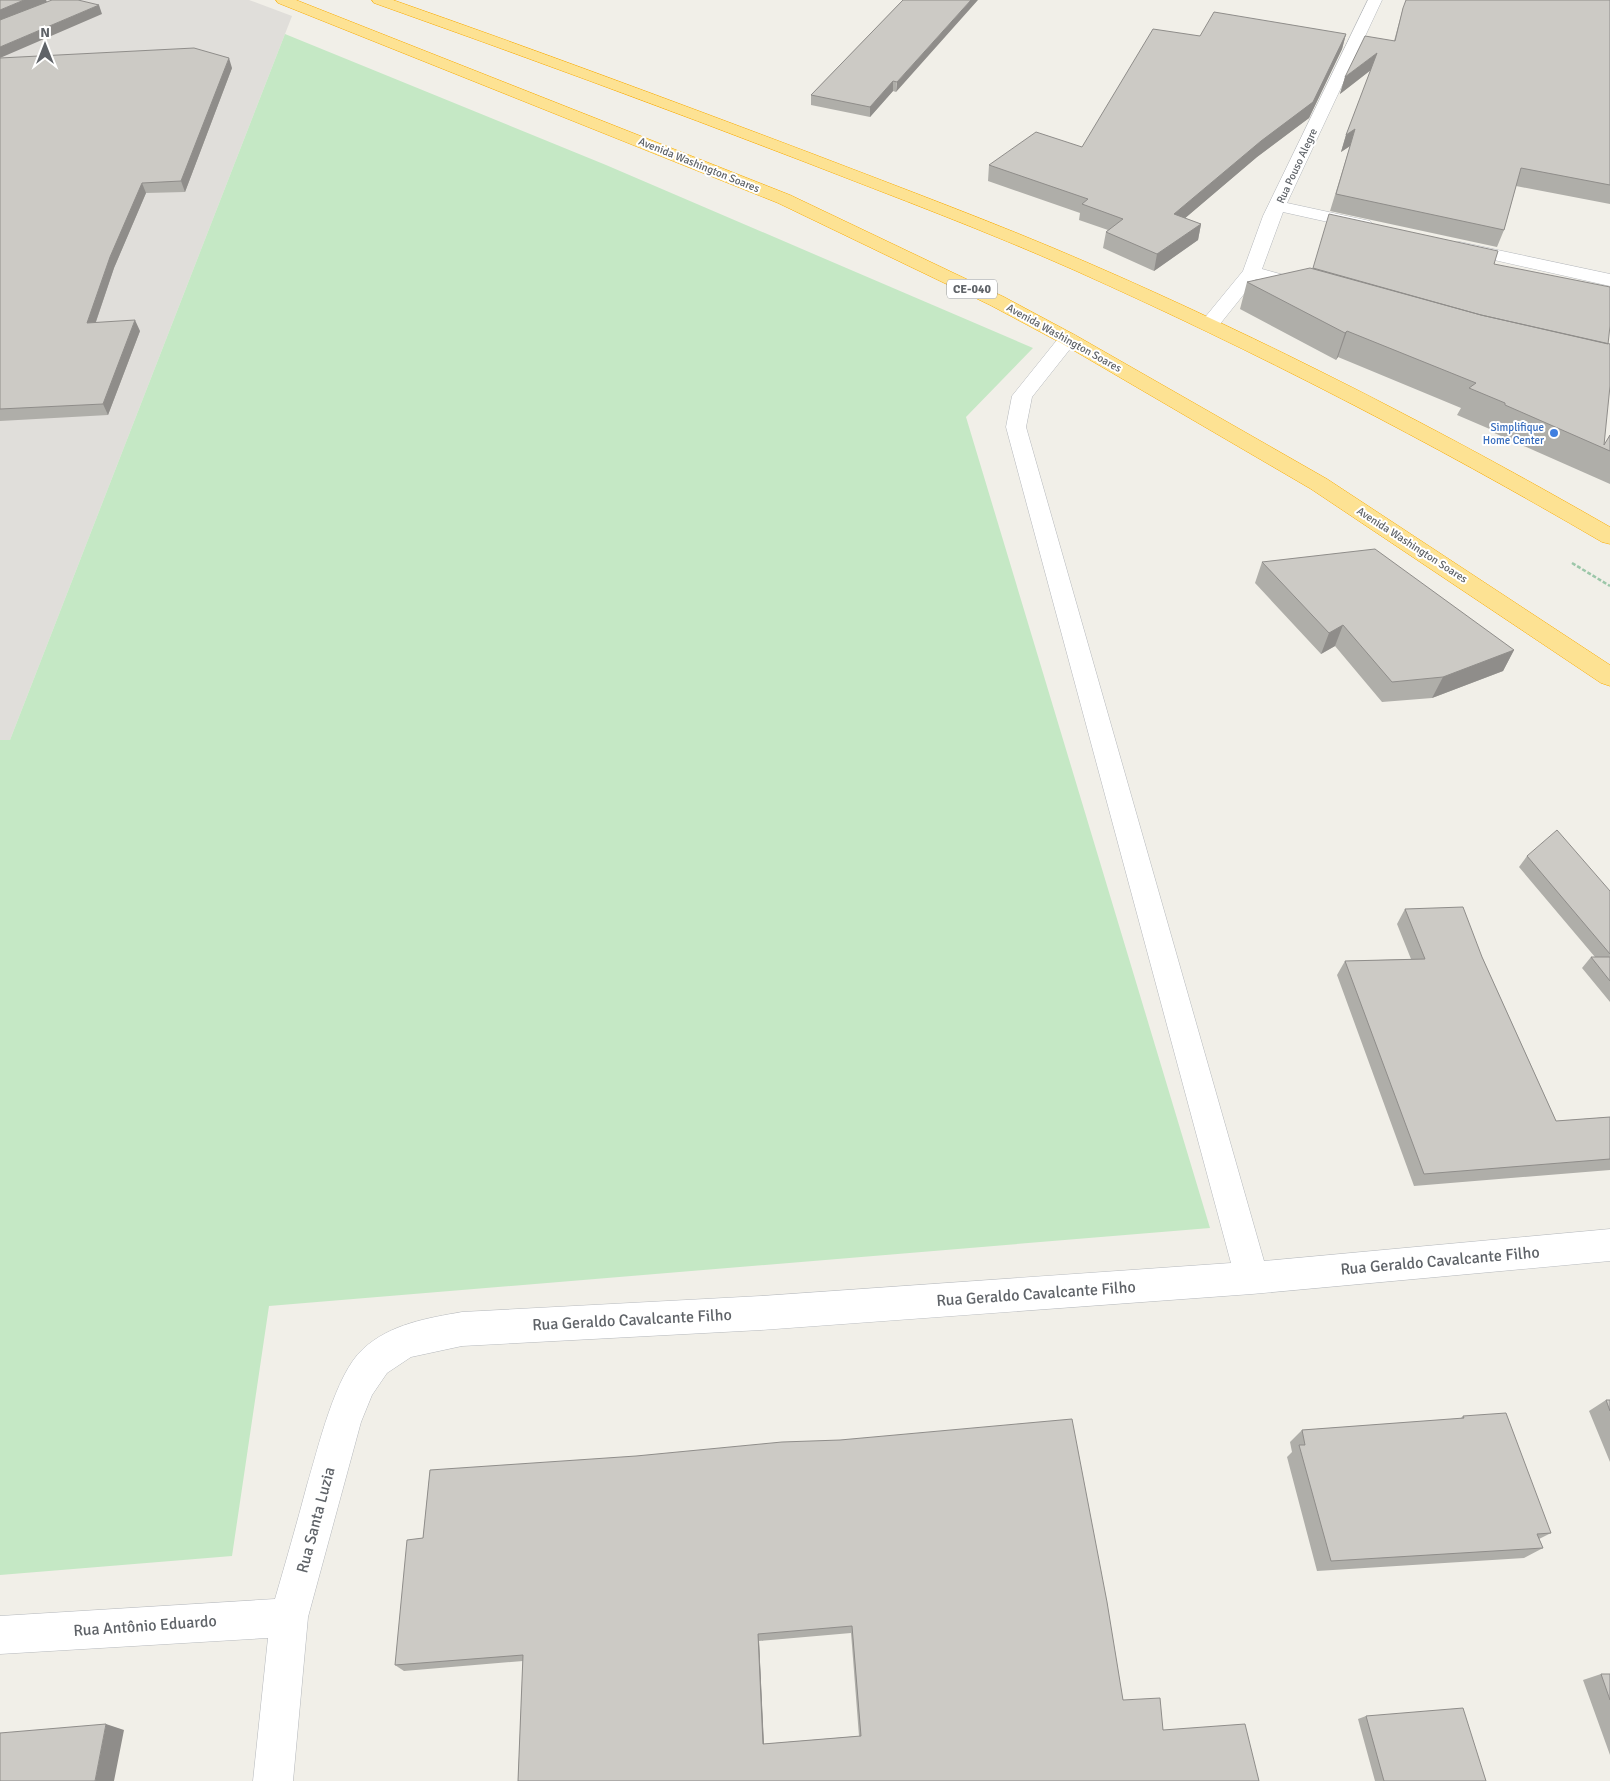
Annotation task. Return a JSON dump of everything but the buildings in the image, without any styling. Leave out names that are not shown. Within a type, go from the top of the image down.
[{"type":"highway","name":"Avenida Washington Soares","points":[[283,0],[784,199],[997,301],[1319,484],[1610,677]]},
{"type":"highway","points":[[380,0],[582,72],[879,185],[1078,265],[1209,325],[1364,401],[1526,488],[1610,537]]},
{"type":"street","name":"Rua Pouso Alegre","points":[[1209,325],[1252,272],[1278,206],[1375,0]]},
{"type":"street","points":[[1278,206],[1383,230]]},
{"type":"street","points":[[1440,242],[1610,280]]},
{"type":"street","points":[[1252,272],[1326,293]]},
{"type":"street","points":[[1068,340],[1022,396],[1016,427],[1252,1278]]},
{"type":"street","name":"Rua Geraldo Cavalcante Filho","points":[[462,1329],[761,1313],[1252,1278],[1610,1245]]},
{"type":"street","name":"Rua Santa Luzia","points":[[274,1781],[289,1617],[342,1422],[359,1383],[375,1361],[402,1343],[462,1329]]},
{"type":"street","name":"Rua Antônio Eduardo","points":[[0,1635],[289,1617]]},
{"type":"shaded area","points":[[0,0],[249,0],[292,16],[10,740],[0,740]]},
{"type":"green space","points":[[285,34],[606,165],[1033,348],[966,417],[1210,1228],[269,1306],[232,1556],[0,1575],[0,740],[10,740]]},
{"type":"place","name":"Simplifique Home Center","points":[[1554,433]]}]
